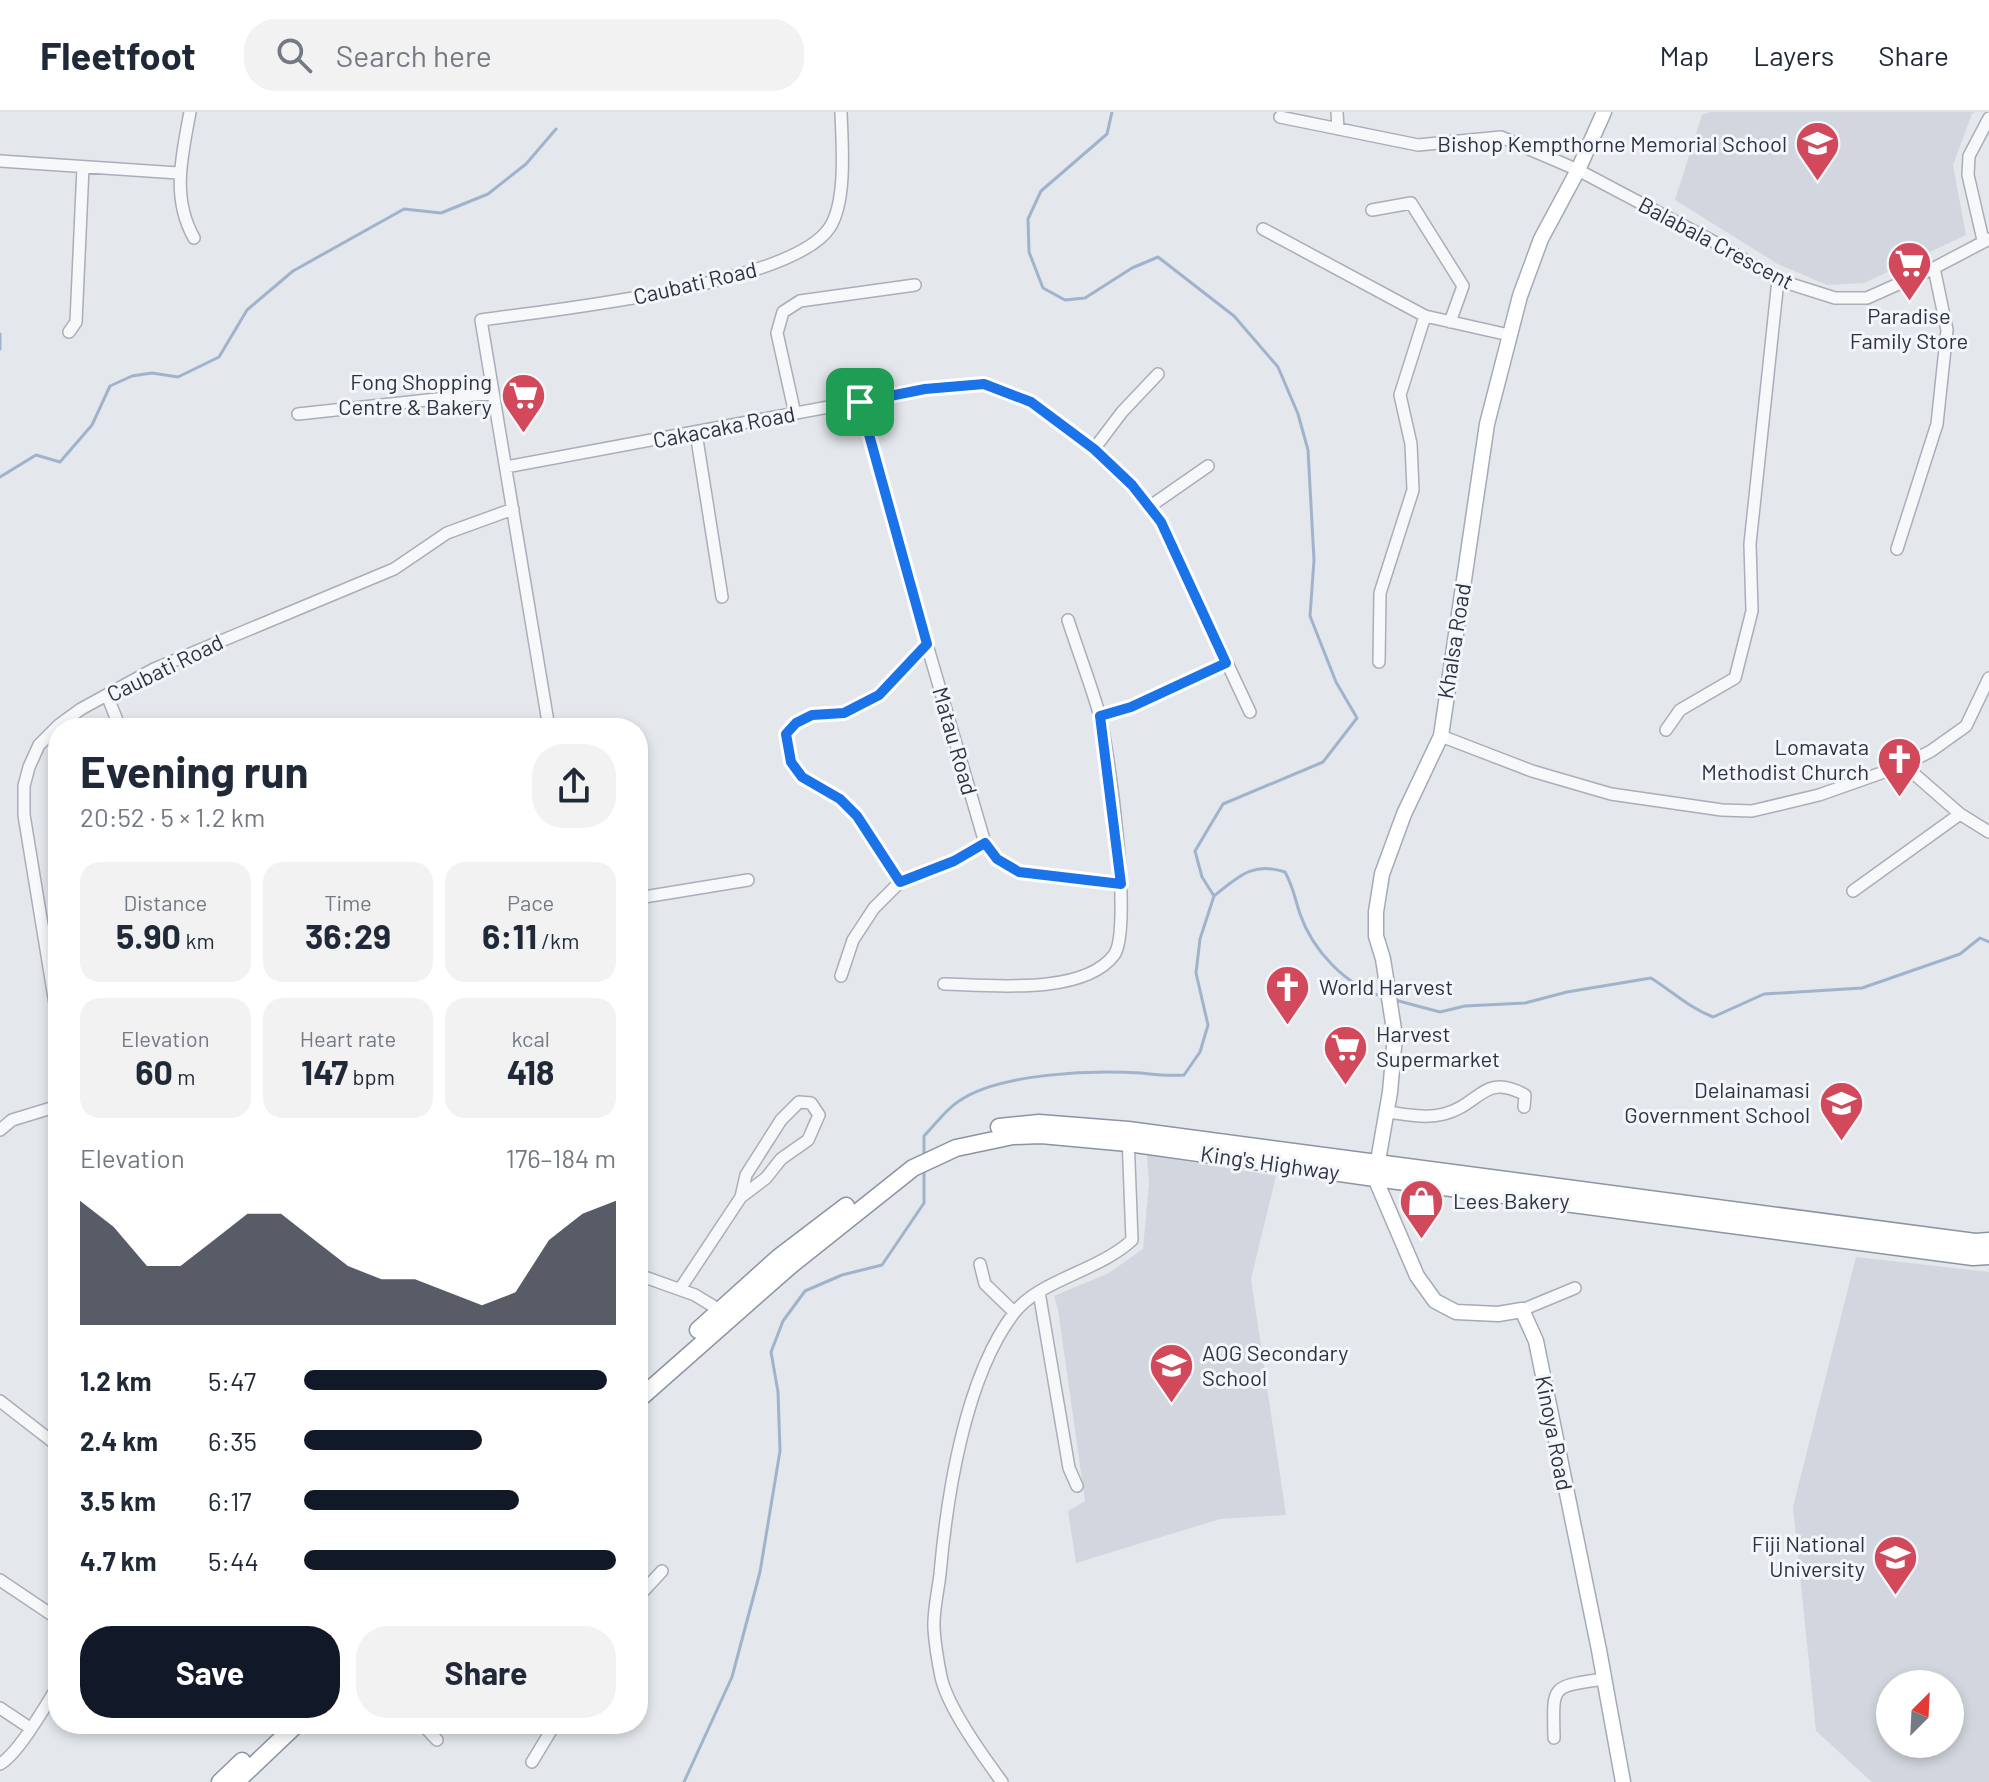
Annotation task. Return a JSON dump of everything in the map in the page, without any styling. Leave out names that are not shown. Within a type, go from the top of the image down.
[{"type":"highway","name":"King's Highway","points":[[648,1390],[779,1257],[912,1162],[930,1153],[1013,1136],[1128,1136],[1958,1255],[1989,1256]]},
{"type":"highway","name":"King's Highway","points":[[1376,1170],[1959,1240],[1989,1241]]},
{"type":"highway","name":"King's Highway","points":[[648,1377],[725,1314]]},
{"type":"highway","points":[[220,1782],[270,1734]]},
{"type":"highway","points":[[236,1782],[286,1734]]},
{"type":"main road","name":"Khalsa Road","points":[[1376,1170],[1395,1036],[1376,936],[1382,874],[1404,814],[1441,736],[1487,424],[1520,296],[1541,239],[1578,170],[1604,112]]},
{"type":"main road","points":[[1376,1170],[1417,1276],[1435,1301],[1456,1312],[1498,1314],[1522,1310]]},
{"type":"main road","name":"Kinoya Road","points":[[1522,1310],[1536,1341],[1623,1782]]},
{"type":"street","points":[[190,112],[178,173],[185,221],[194,238]]},
{"type":"street","name":"Caubati Road","points":[[547,718],[481,320],[614,302],[748,273],[784,261],[814,244],[831,226],[836,207],[843,171],[841,112]]},
{"type":"street","points":[[1337,112],[1338,129]]},
{"type":"street","name":"Balabala Crescent","points":[[1280,117],[1418,145],[1501,137],[1578,170],[1718,244],[1778,280],[1835,298],[1867,298],[1934,268],[1986,239]]},
{"type":"street","points":[[1986,239],[1968,175],[1969,156],[1989,118]]},
{"type":"street","points":[[0,161],[178,173]]},
{"type":"street","points":[[69,332],[76,322],[83,167]]},
{"type":"street","points":[[1372,210],[1411,203],[1463,286],[1450,322]]},
{"type":"street","points":[[1263,229],[1425,316],[1509,335]]},
{"type":"street","points":[[1897,549],[1937,424],[1947,330],[1934,268]]},
{"type":"street","points":[[1666,730],[1680,710],[1735,678],[1745,647],[1752,611],[1750,544],[1778,280]]},
{"type":"street","points":[[795,414],[777,333],[783,312],[800,301],[915,285]]},
{"type":"street","points":[[1379,662],[1380,593],[1413,490],[1411,444],[1400,395],[1425,316]]},
{"type":"street","points":[[1094,449],[1122,412],[1158,374]]},
{"type":"street","name":"Cakacaka Road","points":[[506,467],[925,389],[984,384],[1031,402],[1094,449],[1132,485],[1161,522],[1250,712]]},
{"type":"street","points":[[298,414],[493,393]]},
{"type":"street","name":"Matau Road","points":[[860,402],[985,843]]},
{"type":"street","points":[[696,433],[722,597]]},
{"type":"street","points":[[1149,507],[1208,466]]},
{"type":"street","name":"Caubati Road","points":[[70,718],[154,669],[394,569],[447,533],[513,509]]},
{"type":"street","points":[[944,984],[1038,986],[1072,980],[1114,955],[1119,942],[1121,884],[1100,716],[1068,620]]},
{"type":"street","points":[[900,882],[857,816],[840,799],[802,777],[791,762],[786,734],[796,723],[812,715],[844,713],[879,695],[927,644]]},
{"type":"street","points":[[1100,716],[1131,707],[1226,663]]},
{"type":"street","points":[[1441,736],[1532,771],[1611,794],[1722,810],[1752,811],[1819,795],[1904,765],[1931,751],[1966,726],[1989,678]]},
{"type":"street","points":[[107,695],[116,718]]},
{"type":"street","name":"Caubati Road","points":[[48,736],[39,745],[24,786],[24,815],[48,961]]},
{"type":"street","points":[[1904,765],[1960,814],[1989,832]]},
{"type":"street","points":[[1853,891],[1960,814]]},
{"type":"street","points":[[841,976],[853,940],[874,908],[900,882],[954,861],[985,843],[997,859],[1019,872],[1121,884]]},
{"type":"street","points":[[648,896],[748,880]]},
{"type":"street","points":[[1386,1112],[1419,1116],[1445,1114],[1489,1088],[1509,1086],[1525,1095],[1524,1107]]},
{"type":"street","points":[[680,1289],[741,1197],[766,1178],[781,1159],[808,1140],[819,1115],[811,1103],[799,1102],[781,1120],[746,1175],[741,1197]]},
{"type":"street","points":[[0,1130],[12,1120],[48,1109]]},
{"type":"street","points":[[1002,1782],[973,1742],[942,1680],[934,1626],[950,1497],[973,1396],[992,1349],[1014,1312],[1039,1292],[1101,1262],[1132,1240],[1128,1136]]},
{"type":"street","points":[[980,1264],[985,1284],[1014,1312]]},
{"type":"street","points":[[648,1278],[695,1295],[725,1314]]},
{"type":"street","points":[[1522,1310],[1575,1288]]},
{"type":"street","points":[[1039,1292],[1069,1468],[1077,1486]]},
{"type":"street","points":[[0,1401],[48,1438]]},
{"type":"street","points":[[648,1586],[662,1571]]},
{"type":"street","points":[[0,1580],[48,1612]]},
{"type":"street","points":[[1554,1738],[1553,1700],[1559,1688],[1604,1679]]},
{"type":"street","points":[[0,1764],[6,1761],[48,1701]]},
{"type":"street","points":[[0,1708],[30,1728]]},
{"type":"street","points":[[431,1734],[437,1740]]},
{"type":"street","points":[[532,1762],[549,1734]]},
{"type":"shaded area","name":"Bishop Kempthorne Memorial School","points":[[1710,112],[1975,112],[1953,165],[1966,235],[1864,283],[1827,285],[1778,264],[1675,200],[1702,115]]},
{"type":"shaded area","name":"AOG Secondary School","points":[[1147,1155],[1276,1176],[1251,1279],[1286,1515],[1220,1519],[1076,1563],[1068,1511],[1085,1501],[1054,1296],[1109,1273],[1143,1249],[1149,1184]]},
{"type":"shaded area","name":"Fiji National University","points":[[1856,1257],[1989,1272],[1989,1782],[1872,1782],[1816,1731],[1793,1507]]},
{"type":"waterway","points":[[924,1155],[924,1136],[950,1108],[976,1092],[998,1084],[1073,1073],[1184,1075],[1200,1052],[1208,1025],[1196,973],[1200,939],[1214,896],[1202,877],[1195,851],[1223,804],[1323,762],[1357,718],[1336,682],[1310,616],[1314,560],[1308,450],[1298,414],[1278,367],[1234,316],[1158,257],[1132,268],[1085,298],[1065,300],[1043,288],[1029,252],[1028,219],[1041,191],[1107,134],[1112,112]]},
{"type":"waterway","points":[[0,477],[36,455],[60,462],[92,425],[110,386],[132,376],[152,373],[178,377],[219,357],[247,310],[293,271],[404,209],[441,213],[488,194],[526,164],[556,129]]},
{"type":"waterway","points":[[0,334],[0,349]]},
{"type":"waterway","points":[[1214,896],[1246,873],[1264,868],[1285,872],[1306,928],[1322,954],[1344,976],[1384,997]]},
{"type":"waterway","points":[[1395,1000],[1440,1012],[1465,1006],[1525,1003],[1567,992],[1651,978],[1713,1017],[1764,994],[1862,988],[1960,954],[1980,938],[1989,942]]},
{"type":"waterway","points":[[684,1782],[732,1677],[760,1572],[780,1451],[778,1392],[771,1352],[783,1321],[805,1291],[842,1275],[882,1265],[924,1203],[924,1170]]},
{"type":"place","name":"Bishop Kempthorne Memorial School","points":[[1818,183]]},
{"type":"place","name":"Paradise Family Store","points":[[1909,302]]},
{"type":"place","name":"Fong Shopping Centre & Bakery","points":[[523,434]]},
{"type":"place","name":"Lomavata Methodist Church","points":[[1900,799]]},
{"type":"place","name":"World Harvest","points":[[1288,1026]]},
{"type":"place","name":"Harvest Supermarket","points":[[1345,1086]]},
{"type":"place","name":"Delainamasi Government School","points":[[1841,1142]]},
{"type":"place","name":"Lees Bakery","points":[[1422,1240]]},
{"type":"place","name":"AOG Secondary School","points":[[1171,1405]]},
{"type":"place","name":"Fiji National University","points":[[1896,1596]]},
{"type":"route","points":[[984,384],[1002,390],[1031,402],[1094,449],[1132,485],[1161,522],[1226,663],[1131,707],[1100,716],[1121,884],[1019,872],[997,859],[985,843],[954,861],[900,882],[857,816],[840,799],[802,777],[791,762],[786,734],[796,723],[812,715],[844,713],[879,695],[927,644],[860,402],[925,389],[984,384]]}]
